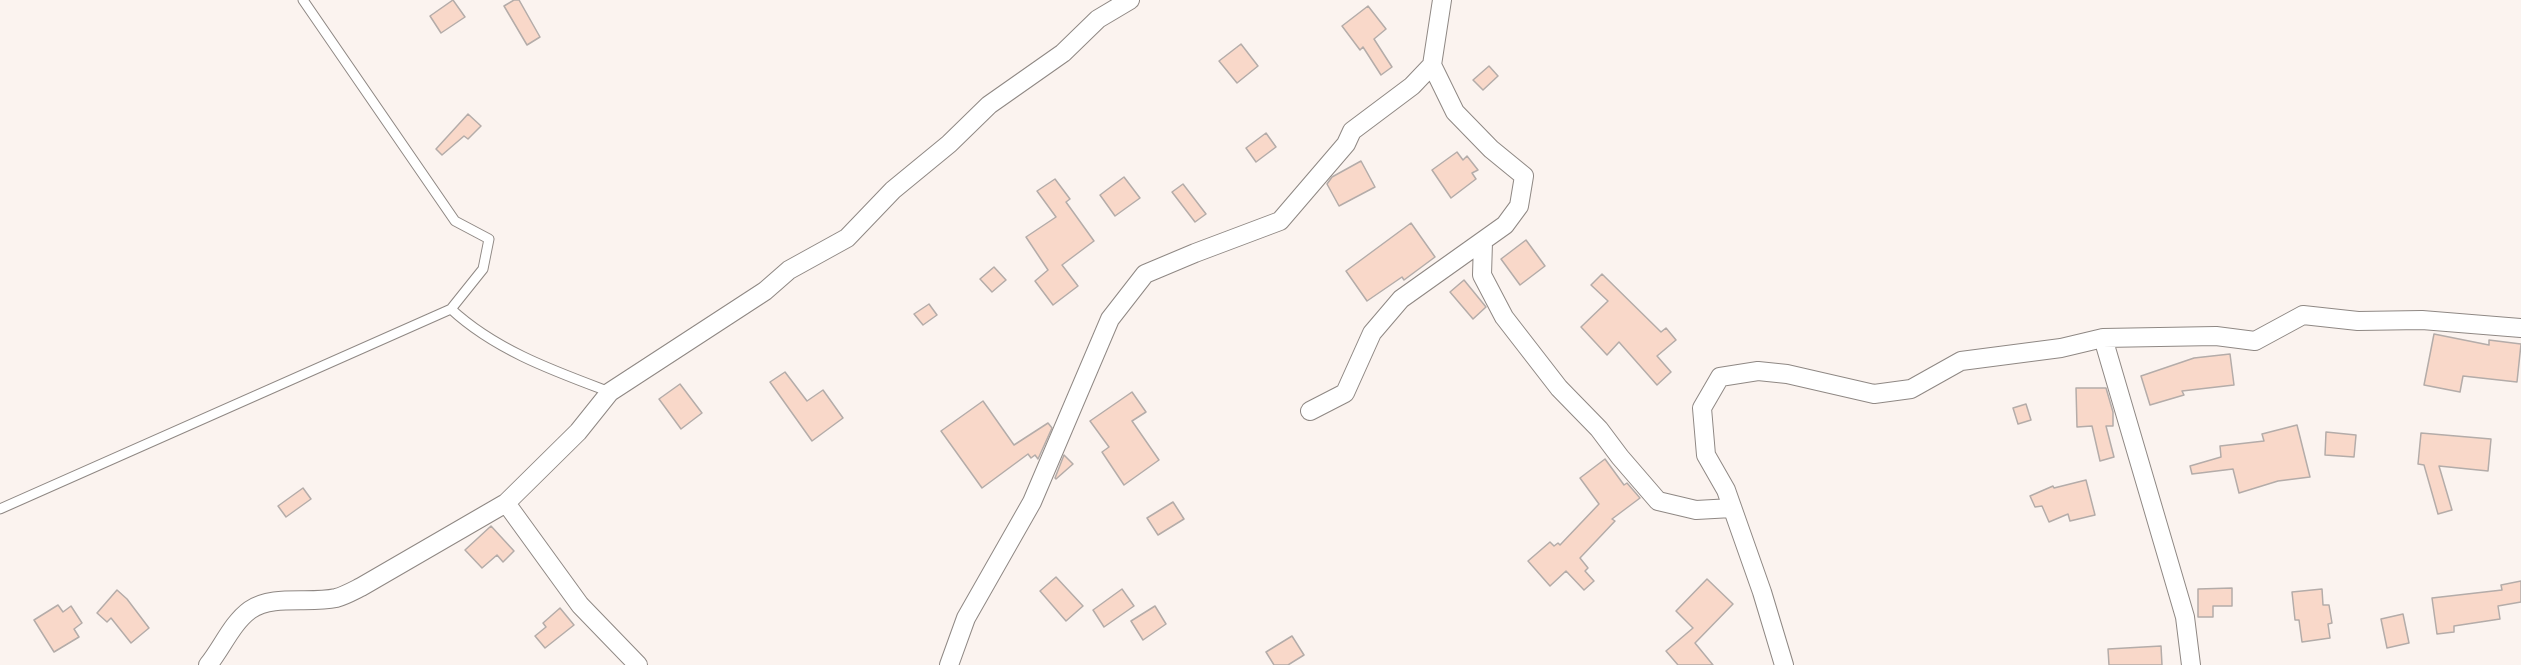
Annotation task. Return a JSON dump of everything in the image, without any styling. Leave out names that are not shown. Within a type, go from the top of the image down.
[{"type":"street","points":[[208,665],[221,651],[240,618],[252,609],[268,603],[336,598],[361,587],[506,503],[578,432],[610,393],[765,291],[789,270],[847,238],[893,190],[950,144],[989,105],[1063,53],[1098,19],[1130,0]]},
{"type":"street","points":[[1310,411],[1345,393],[1372,333],[1401,299],[1505,225],[1519,206],[1524,176],[1491,149],[1455,112],[1432,65],[1442,0]]},
{"type":"street","points":[[949,665],[966,618],[1032,502],[1110,319],[1145,274],[1195,252],[1280,221],[1346,144],[1352,131],[1412,86],[1432,65]]},
{"type":"street","points":[[1483,242],[1482,275],[1504,317],[1559,388],[1599,429],[1658,501],[1696,510],[1732,508]]},
{"type":"street","points":[[1784,665],[1762,592],[1726,490],[1706,455],[1702,408],[1719,377],[1758,371],[1786,374],[1874,394],[1911,389],[1961,361],[2061,348],[2103,338],[2216,336],[2255,341],[2302,315],[2358,321],[2422,320],[2521,328]]},
{"type":"street","points":[[2103,338],[2185,617],[2191,665]]},
{"type":"street","points":[[506,503],[580,605],[638,665]]},
{"type":"lane","points":[[0,508],[451,309],[483,269],[489,239],[455,221],[303,0]]},
{"type":"lane","points":[[451,309],[510,351],[610,393]]},
{"type":"building","points":[[453,0],[465,17],[441,33],[430,16]]},
{"type":"building","points":[[514,0],[519,0],[540,37],[527,45],[504,6]]},
{"type":"building","points":[[1368,6],[1386,29],[1374,39],[1392,67],[1381,75],[1363,47],[1360,50],[1342,26]]},
{"type":"building","points":[[1241,44],[1258,66],[1237,83],[1219,61]]},
{"type":"building","points":[[1489,66],[1498,76],[1483,90],[1473,80]]},
{"type":"building","points":[[468,114],[481,126],[468,139],[464,136],[442,155],[436,149]]},
{"type":"building","points":[[1266,133],[1276,147],[1256,162],[1246,148]]},
{"type":"building","points":[[1457,152],[1463,160],[1467,156],[1478,170],[1472,173],[1476,179],[1451,198],[1432,170]]},
{"type":"building","points":[[1361,161],[1375,187],[1339,206],[1327,184],[1332,177]]},
{"type":"building","points":[[1124,177],[1140,198],[1115,216],[1100,195]]},
{"type":"building","points":[[1055,179],[1070,199],[1066,202],[1094,241],[1062,265],[1078,286],[1053,305],[1035,281],[1048,270],[1026,237],[1056,217],[1037,191]]},
{"type":"building","points":[[1183,184],[1206,214],[1195,222],[1172,192]]},
{"type":"building","points":[[1411,223],[1435,257],[1404,280],[1402,277],[1367,301],[1346,271]]},
{"type":"building","points":[[1526,240],[1545,266],[1520,285],[1501,259]]},
{"type":"building","points":[[994,267],[1006,280],[992,292],[980,279]]},
{"type":"building","points":[[1602,274],[1661,332],[1666,328],[1676,340],[1657,356],[1671,372],[1657,385],[1619,342],[1607,355],[1581,327],[1608,301],[1591,285]]},
{"type":"building","points":[[1464,280],[1486,307],[1473,319],[1450,292]]},
{"type":"building","points":[[929,304],[937,315],[923,325],[914,314]]},
{"type":"building","points":[[2434,334],[2489,345],[2489,340],[2521,344],[2517,382],[2463,376],[2460,392],[2424,385]]},
{"type":"building","points":[[2230,354],[2234,385],[2182,391],[2184,395],[2150,405],[2141,376],[2194,358]]},
{"type":"building","points":[[785,372],[807,401],[823,390],[843,418],[812,441],[770,382]]},
{"type":"building","points":[[680,384],[702,413],[681,429],[659,399]]},
{"type":"building","points":[[2076,388],[2106,388],[2113,412],[2113,426],[2106,426],[2114,457],[2100,461],[2092,426],[2077,427]]},
{"type":"building","points":[[1132,392],[1146,412],[1132,421],[1159,460],[1124,485],[1102,452],[1109,447],[1090,421]]},
{"type":"building","points":[[983,401],[1014,445],[1048,423],[1052,428],[1038,459],[1035,455],[1031,458],[1028,454],[982,488],[941,431]]},
{"type":"building","points":[[2026,404],[2031,420],[2018,424],[2013,408]]},
{"type":"building","points":[[2297,425],[2310,477],[2278,481],[2239,493],[2233,469],[2192,474],[2190,466],[2221,457],[2220,446],[2264,441],[2262,434]]},
{"type":"building","points":[[2326,432],[2356,435],[2354,457],[2325,455]]},
{"type":"building","points":[[2421,433],[2491,439],[2488,471],[2439,466],[2452,510],[2438,514],[2424,465],[2418,464]]},
{"type":"building","points":[[1064,455],[1073,464],[1056,479],[1055,478]]},
{"type":"building","points":[[1605,459],[1624,485],[1627,483],[1640,498],[1612,519],[1615,521],[1580,558],[1588,568],[1585,571],[1594,581],[1584,590],[1566,571],[1550,586],[1528,561],[1550,542],[1554,546],[1558,543],[1560,545],[1599,504],[1580,478]]},
{"type":"building","points":[[2086,480],[2095,515],[2070,521],[2068,514],[2049,522],[2042,506],[2035,507],[2030,496],[2053,486],[2054,488]]},
{"type":"building","points":[[303,488],[311,499],[286,517],[278,506]]},
{"type":"building","points":[[1173,502],[1184,519],[1158,535],[1147,518]]},
{"type":"building","points":[[491,526],[514,551],[503,562],[497,555],[482,568],[465,550]]},
{"type":"building","points":[[1056,577],[1083,606],[1066,621],[1040,591]]},
{"type":"building","points":[[1707,579],[1733,604],[1695,643],[1713,665],[1678,665],[1666,651],[1693,628],[1676,611]]},
{"type":"building","points":[[2521,581],[2521,602],[2498,606],[2500,619],[2454,626],[2454,632],[2437,634],[2432,598],[2502,590],[2501,585]]},
{"type":"building","points":[[2232,588],[2232,606],[2213,606],[2213,617],[2198,617],[2198,589]]},
{"type":"building","points":[[1122,589],[1134,606],[1104,627],[1093,610]]},
{"type":"building","points":[[2322,589],[2323,605],[2329,605],[2332,623],[2328,624],[2330,638],[2302,642],[2299,620],[2295,620],[2292,592]]},
{"type":"building","points":[[117,590],[127,599],[149,628],[131,643],[111,618],[107,622],[97,613]]},
{"type":"building","points":[[58,605],[63,612],[71,606],[82,623],[74,629],[79,637],[54,652],[34,620]]},
{"type":"building","points":[[1155,606],[1166,624],[1143,640],[1131,621]]},
{"type":"building","points":[[560,608],[574,625],[545,648],[535,636],[546,627],[543,623]]},
{"type":"building","points":[[2403,614],[2409,643],[2387,648],[2381,619]]},
{"type":"building","points":[[1292,636],[1304,655],[1288,665],[1274,665],[1266,652]]},
{"type":"building","points":[[2161,646],[2162,665],[2109,665],[2108,649]]}]
